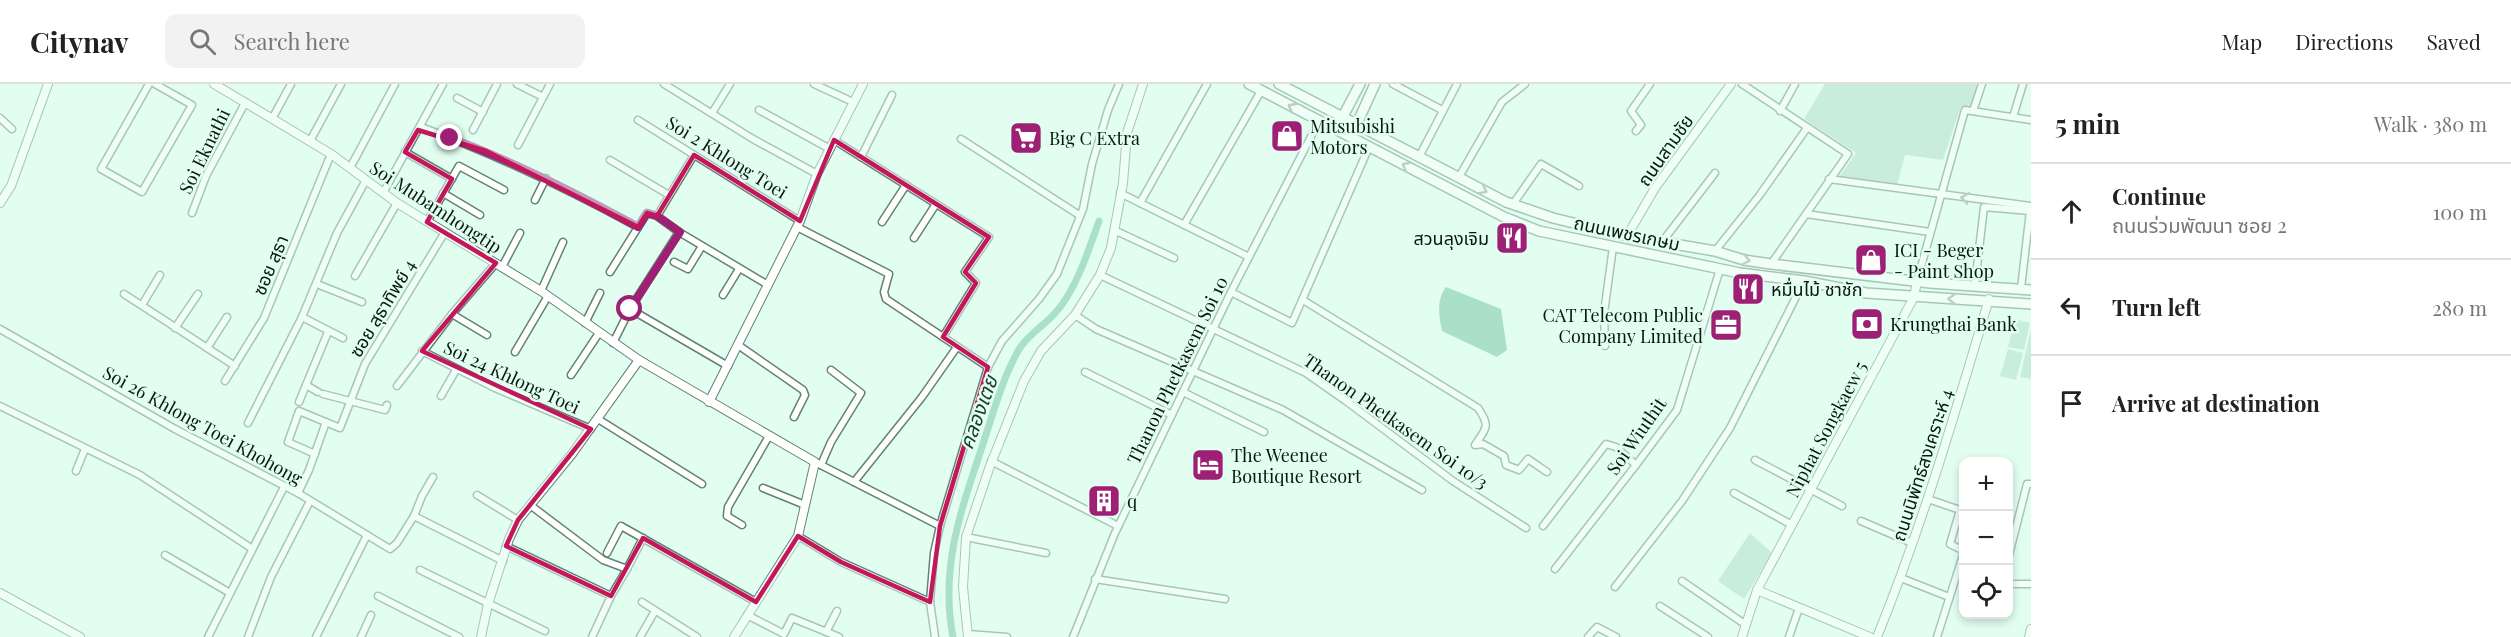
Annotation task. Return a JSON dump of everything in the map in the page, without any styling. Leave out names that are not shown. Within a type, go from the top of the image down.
[{"type":"main road","name":"ถนนเพชรเกษม","points":[[1248,84],[1524,226],[1720,269],[1866,293],[1989,299],[2031,304]]},
{"type":"main road","name":"ถนนเพชรเกษม","points":[[1279,84],[1513,204],[1553,218],[1627,236],[1715,251],[1744,260],[1917,281],[2026,289]]},
{"type":"main road","points":[[1336,130],[1360,84]]},
{"type":"main road","points":[[1351,137],[1376,84]]},
{"type":"main road","points":[[1625,249],[1627,236]]},
{"type":"street","points":[[0,203],[10,186],[48,84]]},
{"type":"street","points":[[149,84],[101,169],[142,192],[192,105],[155,84]]},
{"type":"street","name":"Soi Mubamhongtip","points":[[214,84],[331,154],[397,203],[544,293],[639,360],[818,464]]},
{"type":"street","points":[[272,119],[291,84]]},
{"type":"street","points":[[310,141],[341,84]]},
{"type":"street","points":[[350,168],[395,84]]},
{"type":"street","points":[[383,193],[443,84]]},
{"type":"street","points":[[473,130],[497,84]]},
{"type":"street","points":[[517,84],[543,97]]},
{"type":"street","points":[[518,145],[550,84]]},
{"type":"street","points":[[664,84],[817,174]]},
{"type":"street","points":[[712,113],[730,84]]},
{"type":"street","points":[[814,84],[853,102]]},
{"type":"street","points":[[709,402],[798,224],[817,174],[863,84]]},
{"type":"street","points":[[935,637],[930,602],[939,526],[988,367],[1002,341],[1039,299],[1057,274],[1083,209],[1092,164],[1108,110],[1119,84]]},
{"type":"street","points":[[1007,637],[968,636],[963,587],[966,537],[991,461],[1024,381],[1041,351],[1075,315],[1100,275],[1111,248],[1123,183],[1127,133],[1143,84]]},
{"type":"street","points":[[1140,203],[1207,84]]},
{"type":"street","points":[[1393,84],[1442,110]]},
{"type":"street","points":[[1419,157],[1457,84]]},
{"type":"street","points":[[1459,177],[1502,102],[1525,84]]},
{"type":"street","points":[[1636,131],[1641,125],[1631,111],[1650,84]]},
{"type":"street","name":"ถนนสามชัย","points":[[1627,236],[1655,188],[1731,84]]},
{"type":"street","points":[[1742,84],[1848,154],[1771,264]]},
{"type":"street","points":[[1780,111],[1795,84]]},
{"type":"street","points":[[1973,111],[1982,84]]},
{"type":"street","points":[[2013,117],[2023,84]]},
{"type":"street","points":[[1184,225],[1261,90]]},
{"type":"street","points":[[861,157],[892,94]]},
{"type":"street","points":[[457,98],[483,112]]},
{"type":"street","name":"Soi Eknathi","points":[[192,213],[206,176],[245,103]]},
{"type":"street","points":[[759,110],[830,149]]},
{"type":"street","points":[[1917,281],[1965,110],[2031,120]]},
{"type":"street","points":[[0,118],[12,129]]},
{"type":"street","name":"Soi 2 Khlong Toei","points":[[638,120],[798,224],[889,274],[884,292],[886,299],[943,337]]},
{"type":"street","name":"Thanon Phetkasem Soi 10","points":[[1073,637],[1118,525],[1231,292],[1319,121]]},
{"type":"street","points":[[418,130],[421,128],[486,151],[546,178],[638,227]]},
{"type":"street","points":[[1715,251],[1759,196],[1807,128]]},
{"type":"street","points":[[961,139],[1079,215]]},
{"type":"street","points":[[834,140],[989,237],[964,272],[976,283],[943,337],[988,367]]},
{"type":"street","points":[[1231,292],[1292,322],[1369,147]]},
{"type":"street","points":[[405,152],[452,179]]},
{"type":"street","name":"ซอย สุธา","points":[[225,381],[264,318],[331,154]]},
{"type":"street","points":[[657,216],[694,155]]},
{"type":"street","points":[[610,160],[669,195]]},
{"type":"street","points":[[1513,204],[1541,164],[1580,186]]},
{"type":"street","points":[[427,222],[459,166],[504,190]]},
{"type":"street","points":[[1662,242],[1714,173]]},
{"type":"street","points":[[535,200],[546,178]]},
{"type":"street","points":[[1829,179],[2031,206]]},
{"type":"street","points":[[248,423],[302,317],[338,233],[366,180]]},
{"type":"street","points":[[882,222],[906,185]]},
{"type":"street","points":[[443,193],[480,215]]},
{"type":"street","points":[[1120,193],[1249,257]]},
{"type":"street","points":[[355,276],[397,203]]},
{"type":"street","points":[[914,238],[936,204]]},
{"type":"street","points":[[1975,284],[1984,207],[2030,211],[2026,289]]},
{"type":"street","points":[[610,272],[647,213],[657,216],[768,285]]},
{"type":"street","points":[[1806,214],[1930,232]]},
{"type":"street","points":[[1114,230],[1173,258]]},
{"type":"street","name":"ซอย สุธาทิพย์ 4","points":[[326,422],[340,428],[365,364],[445,232]]},
{"type":"street","points":[[613,343],[630,309],[680,232]]},
{"type":"street","points":[[397,386],[452,314],[499,265],[520,233]]},
{"type":"street","points":[[514,352],[544,293],[562,242]]},
{"type":"street","points":[[674,262],[688,269],[702,246]]},
{"type":"street","points":[[1605,346],[1604,313],[1613,247]]},
{"type":"street","points":[[723,295],[740,269]]},
{"type":"street","name":"Soi Wiuthit","points":[[1555,569],[1677,410],[1720,269]]},
{"type":"street","name":"Thanon Phetkasem Soi 10/3","points":[[1100,275],[1305,373],[1347,401],[1453,481],[1526,528]]},
{"type":"street","points":[[142,305],[160,276]]},
{"type":"street","points":[[1615,587],[1682,501],[1730,428],[1804,281]]},
{"type":"street","name":"Niphat Songkaew 5","points":[[1742,637],[1757,590],[1914,297],[1917,281]]},
{"type":"street","points":[[318,284],[362,302]]},
{"type":"street","points":[[585,323],[600,293]]},
{"type":"street","points":[[124,294],[235,366]]},
{"type":"street","points":[[175,328],[198,294]]},
{"type":"street","name":"ถนนนิพัทธ์สงเคราะห์ 4","points":[[1877,637],[1901,578],[1928,499],[1989,299]]},
{"type":"street","points":[[1303,300],[1478,408],[1487,426],[1475,445],[1483,444],[1504,456],[1506,465],[1519,470],[1528,459],[1547,472]]},
{"type":"street","points":[[630,309],[728,366]]},
{"type":"street","points":[[452,314],[487,336]]},
{"type":"street","points":[[1075,315],[1096,329],[1283,410],[1422,490]]},
{"type":"street","points":[[207,348],[227,317]]},
{"type":"street","points":[[302,317],[343,338]]},
{"type":"street","name":"Soi 26 Khlong Toei Khohong","points":[[0,328],[175,429],[298,493],[390,549],[397,543],[414,516]]},
{"type":"street","points":[[299,402],[328,332]]},
{"type":"street","points":[[571,375],[599,333]]},
{"type":"street","points":[[738,345],[803,390],[805,395],[794,417]]},
{"type":"street","points":[[854,482],[922,397],[957,347]]},
{"type":"street","name":"Soi 24 Khlong Toei","points":[[422,351],[456,370],[591,429]]},
{"type":"street","points":[[482,637],[488,604],[506,546],[518,520],[591,429],[639,360]]},
{"type":"street","points":[[441,396],[456,370]]},
{"type":"street","points":[[734,637],[798,536],[818,464],[861,393],[831,370]]},
{"type":"street","points":[[1085,372],[1172,415]]},
{"type":"street","points":[[306,385],[320,393],[385,410],[387,405]]},
{"type":"street","points":[[1183,392],[1264,432]]},
{"type":"street","points":[[0,406],[140,475],[251,548]]},
{"type":"street","points":[[298,493],[315,454],[326,422],[299,411],[288,442],[315,454]]},
{"type":"street","points":[[598,419],[702,484]]},
{"type":"street","points":[[742,525],[727,516],[728,507],[769,436]]},
{"type":"street","points":[[1543,526],[1606,444],[1616,447],[1636,465]]},
{"type":"street","points":[[76,471],[85,448]]},
{"type":"street","points":[[1755,460],[1842,506]]},
{"type":"street","points":[[991,461],[1118,525]]},
{"type":"street","points":[[818,464],[939,526]]},
{"type":"street","points":[[433,477],[414,516],[503,561]]},
{"type":"street","points":[[2013,539],[2027,484],[2031,484]]},
{"type":"street","points":[[208,637],[251,548],[284,487]]},
{"type":"street","points":[[763,488],[805,505]]},
{"type":"street","points":[[1734,493],[1792,525]]},
{"type":"street","points":[[477,495],[518,520]]},
{"type":"street","points":[[1928,499],[1960,511]]},
{"type":"street","points":[[248,637],[269,581],[310,501]]},
{"type":"street","points":[[530,505],[603,560],[627,569]]},
{"type":"street","points":[[1959,513],[1950,544],[1959,548]]},
{"type":"street","points":[[1861,520],[1912,543]]},
{"type":"street","points":[[607,553],[621,526],[756,602]]},
{"type":"street","points":[[316,637],[367,535]]},
{"type":"street","points":[[798,536],[841,562],[930,602]]},
{"type":"street","points":[[966,537],[1046,553]]},
{"type":"street","points":[[592,637],[611,596],[643,538]]},
{"type":"street","points":[[506,546],[611,596]]},
{"type":"street","points":[[165,555],[230,593]]},
{"type":"street","points":[[1937,637],[1959,565]]},
{"type":"street","points":[[420,570],[545,631]]},
{"type":"street","points":[[1901,578],[1949,597]]},
{"type":"street","points":[[1095,579],[1225,599]]},
{"type":"street","points":[[1682,581],[1746,625]]},
{"type":"street","points":[[2013,584],[2031,584]]},
{"type":"street","points":[[1757,590],[1870,637]]},
{"type":"street","points":[[0,593],[80,637]]},
{"type":"street","points":[[378,596],[459,637]]},
{"type":"street","points":[[642,602],[697,637]]},
{"type":"street","points":[[1660,606],[1708,637]]},
{"type":"street","points":[[1789,637],[1799,608]]},
{"type":"street","points":[[640,637],[655,611]]},
{"type":"street","points":[[826,632],[837,611]]},
{"type":"street","points":[[363,636],[370,615]]},
{"type":"street","points":[[747,615],[784,634],[792,618],[839,637]]},
{"type":"street","points":[[1588,637],[1597,627],[1616,637]]},
{"type":"street","points":[[2029,637],[2031,629]]},
{"type":"highlighted area","points":[[418,130],[486,151],[638,227],[647,213],[657,216],[694,155],[800,221],[834,140],[989,237],[965,272],[976,283],[943,337],[988,367],[940,526],[930,602],[841,562],[798,536],[756,602],[643,538],[611,596],[506,546],[518,520],[591,429],[422,351],[496,263],[427,222],[452,179],[405,152]]},
{"type":"shaded area","points":[[1825,84],[1978,85],[1971,107],[1961,106],[1943,160],[1905,155],[1897,185],[1838,178],[1856,153],[1804,119]]},
{"type":"shaded area","points":[[1446,287],[1501,309],[1507,350],[1497,357],[1442,331],[1440,303]]},
{"type":"shaded area","points":[[2015,319],[2030,323],[2024,350],[2008,347]]},
{"type":"shaded area","points":[[2031,329],[2031,379],[2020,377]]},
{"type":"shaded area","points":[[2008,349],[2023,353],[2016,380],[2000,376]]},
{"type":"shaded area","points":[[1750,533],[1772,553],[1744,599],[1718,581]]},
{"type":"waterway","name":"คลองเตย","points":[[953,637],[949,588],[954,542],[959,519],[997,400],[1021,346],[1056,312],[1070,292],[1099,221]]},
{"type":"place","name":"Mitsubishi Motors","points":[[1287,136]]},
{"type":"place","name":"Big C Extra","points":[[1026,138]]},
{"type":"place","name":"สวนลุงเจิม","points":[[1512,238]]},
{"type":"place","name":"ICI - Beger - Paint Shop","points":[[1871,260]]},
{"type":"place","name":"หมื่นไม้ ชาชัก","points":[[1748,289]]},
{"type":"place","name":"Krungthai Bank","points":[[1867,324]]},
{"type":"place","name":"CAT Telecom Public Company Limited","points":[[1726,325]]},
{"type":"place","name":"The Weenee Boutique Resort","points":[[1208,465]]},
{"type":"place","name":"q","points":[[1104,501]]},
{"type":"route","points":[[450,138],[486,151],[546,178],[638,227],[647,213],[657,216],[680,232],[630,309]]}]
